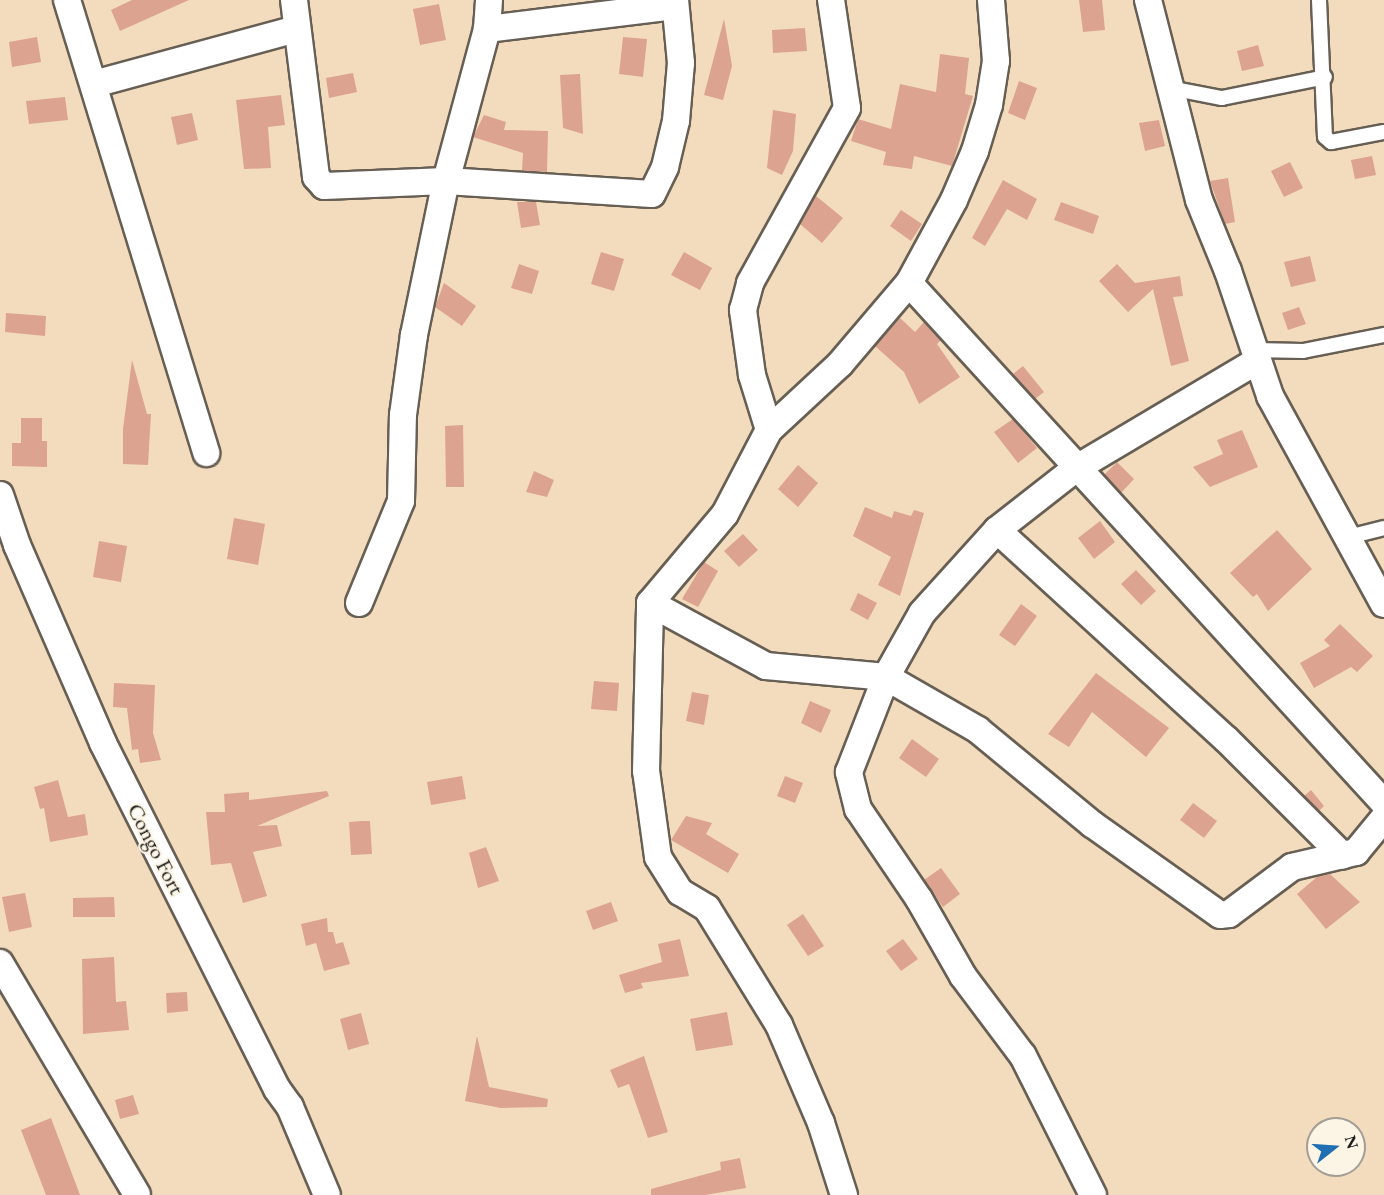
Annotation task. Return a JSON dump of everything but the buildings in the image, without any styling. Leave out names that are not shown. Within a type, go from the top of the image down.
[{"type":"street","points":[[67,0],[206,453]]},
{"type":"street","points":[[294,0],[316,177],[324,186],[446,181],[652,194],[665,167],[676,121],[681,63],[675,3],[487,29]]},
{"type":"street","points":[[360,603],[401,501],[403,415],[414,335],[446,181],[487,29],[489,0]]},
{"type":"street","points":[[769,430],[752,375],[742,310],[750,283],[847,108],[831,0]]},
{"type":"street","points":[[844,1195],[821,1123],[779,1025],[707,908],[680,892],[658,857],[646,771],[650,603],[724,514],[769,430],[840,364],[909,284],[954,200],[985,116],[996,60],[991,0]]},
{"type":"street","points":[[1148,0],[1199,200],[1256,356],[1303,460],[1384,604]]},
{"type":"street","points":[[94,84],[296,28]]},
{"type":"street","points":[[909,284],[1075,469],[1384,803]]},
{"type":"street","points":[[1093,1195],[1023,1056],[963,976],[919,899],[858,809],[849,772],[886,677],[922,613],[998,530],[1075,469],[1256,356]]},
{"type":"street","name":"Congo Fort","points":[[0,495],[17,545],[103,743],[277,1089],[291,1107],[327,1195]]},
{"type":"street","points":[[998,530],[1226,739],[1343,856]]},
{"type":"street","points":[[650,603],[766,666],[886,677],[978,730],[1092,824],[1220,915],[1228,914],[1292,867],[1356,852],[1384,818]]},
{"type":"street","points":[[0,963],[137,1195]]},
{"type":"lane","points":[[1319,0],[1327,141],[1384,132]]},
{"type":"lane","points":[[1170,88],[1222,98],[1325,77]]},
{"type":"lane","points":[[1256,356],[1303,351],[1384,335]]},
{"type":"lane","points":[[1348,537],[1384,528]]}]
